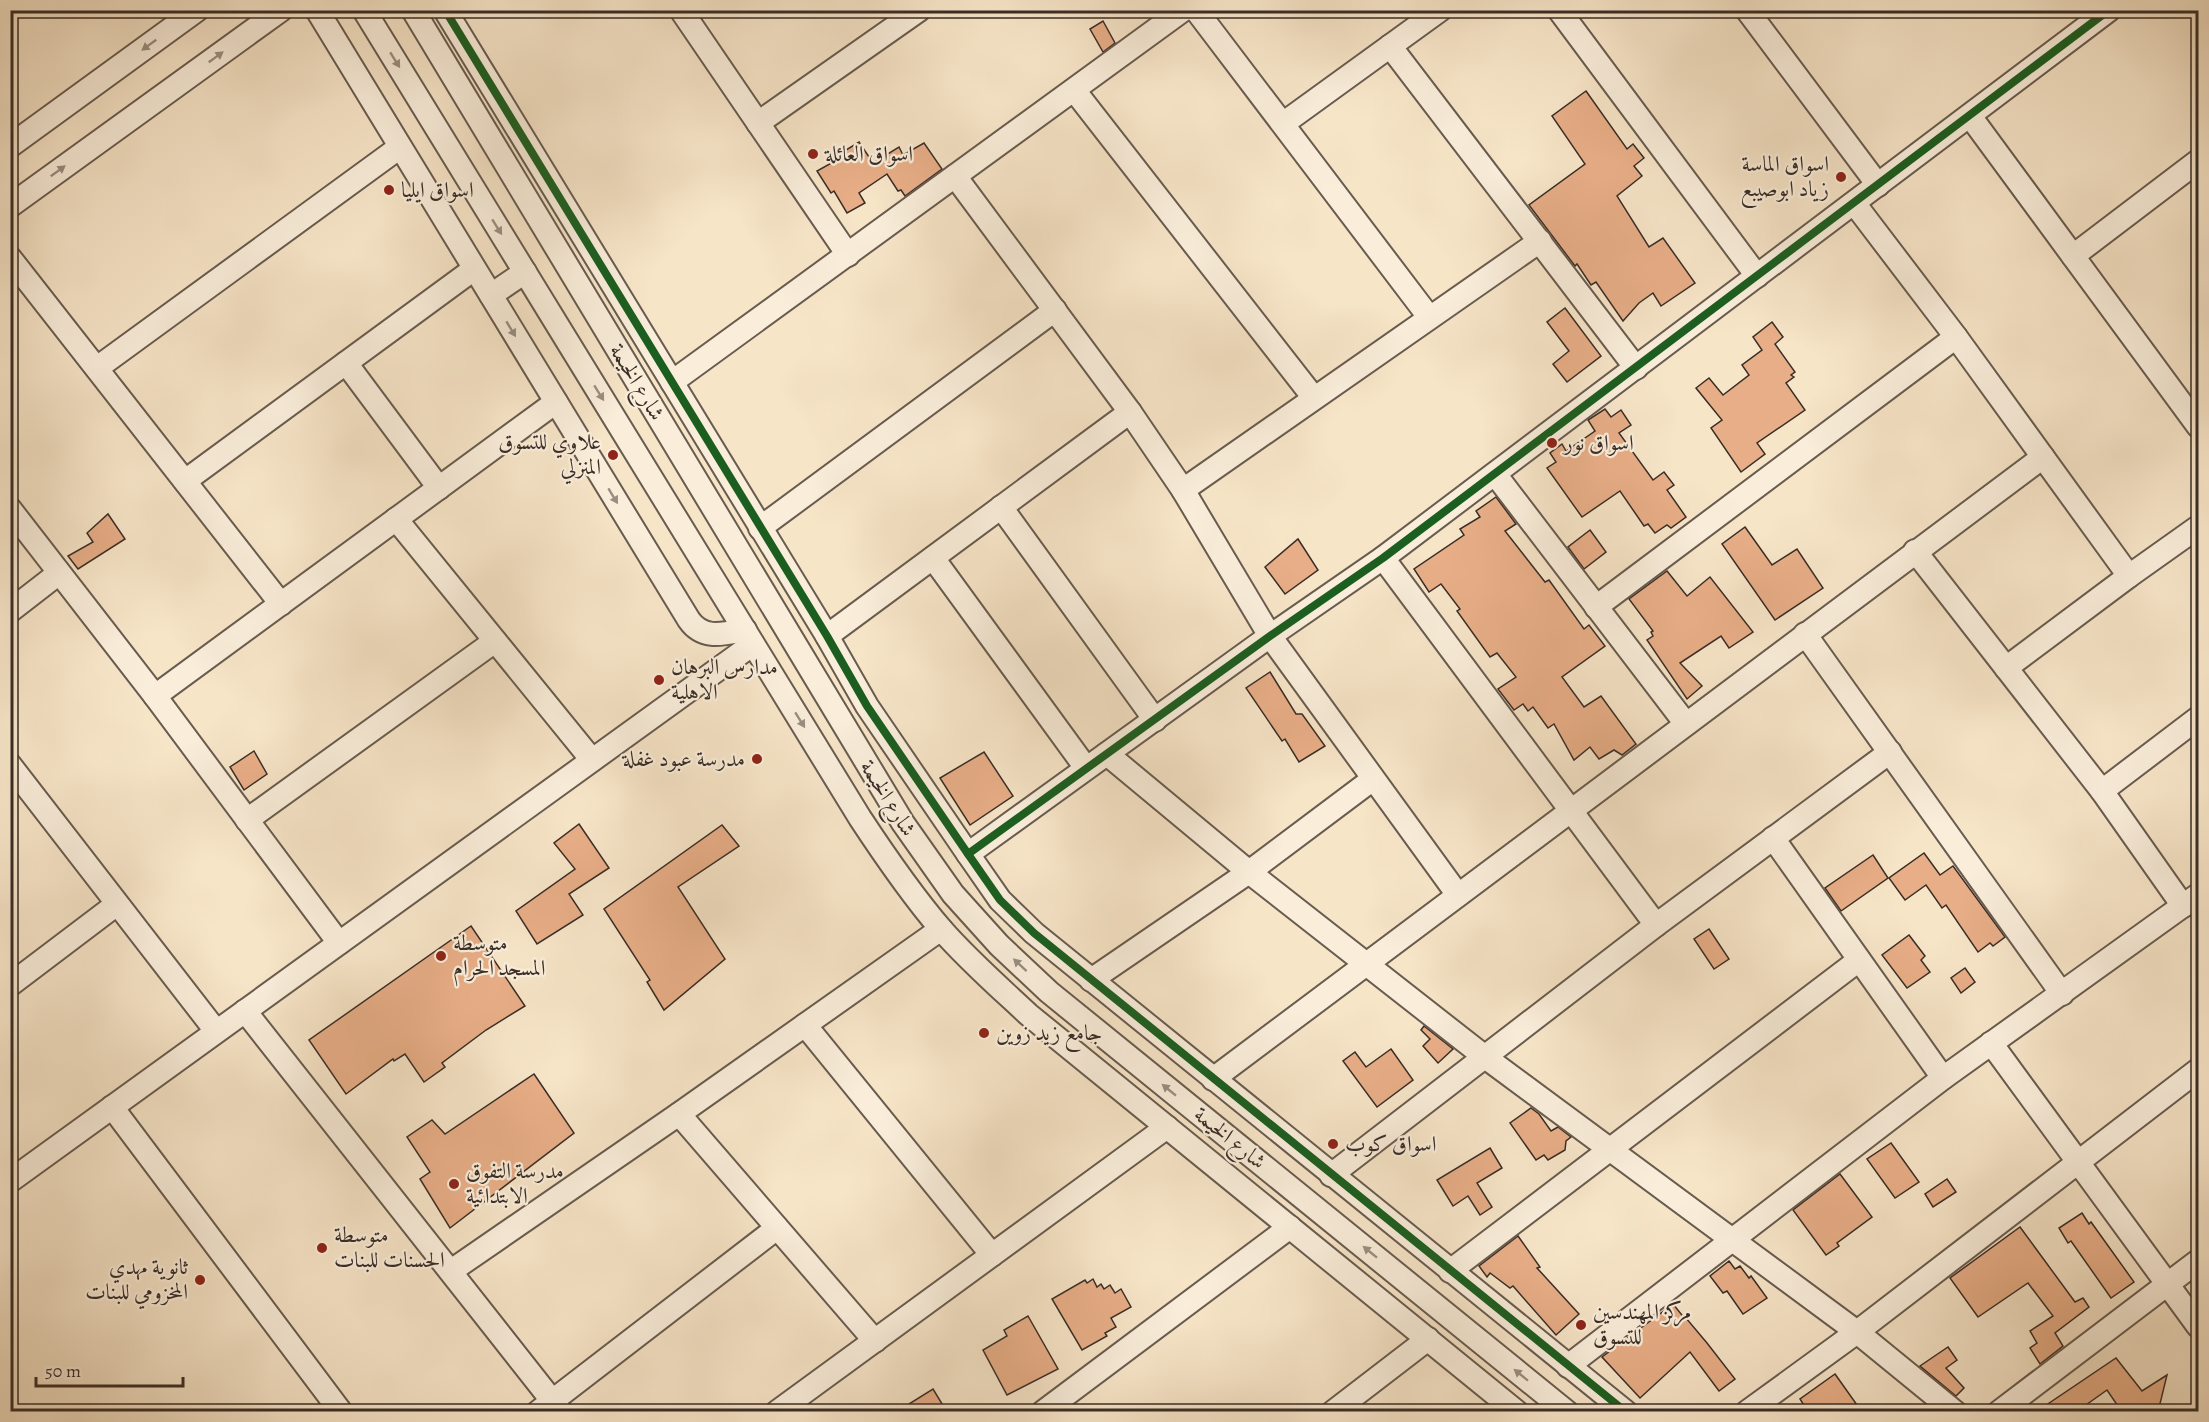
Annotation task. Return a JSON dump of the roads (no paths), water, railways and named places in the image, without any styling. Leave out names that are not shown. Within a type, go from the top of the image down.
[{"type":"street","points":[[10,146],[197,10]]},
{"type":"street","points":[[10,206],[252,19],[281,10]]},
{"type":"street","points":[[317,10],[694,627],[709,634],[749,637]]},
{"type":"street","name":"شارع الخيمة","points":[[364,10],[899,878],[975,966],[1029,1015],[1517,1412]]},
{"type":"street","name":"شارع الخيمة","points":[[412,10],[903,823],[953,894],[999,945],[1049,992],[1567,1412]]},
{"type":"street","points":[[445,10],[827,636],[867,706],[1000,900],[1034,933],[1091,980],[1626,1412]]},
{"type":"street","points":[[681,10],[848,255]]},
{"type":"street","points":[[672,382],[1184,10]]},
{"type":"street","points":[[1196,10],[1430,317]]},
{"type":"street","points":[[1284,123],[1440,10]]},
{"type":"street","points":[[1559,10],[1757,276]]},
{"type":"street","points":[[1747,10],[1878,185]]},
{"type":"street","points":[[968,854],[1270,636],[1383,558],[2109,10]]},
{"type":"street","points":[[758,123],[913,12]]},
{"type":"street","points":[[1390,46],[1636,368]]},
{"type":"street","points":[[1074,90],[1314,398]]},
{"type":"street","points":[[1970,116],[2199,426]]},
{"type":"street","points":[[97,368],[400,147]]},
{"type":"street","points":[[2073,256],[2196,169]]},
{"type":"street","points":[[955,176],[1130,412],[1183,490],[1270,636],[1458,895]]},
{"type":"street","points":[[1854,203],[1956,337],[2129,576]]},
{"type":"street","points":[[1183,490],[1540,241]]},
{"type":"street","points":[[10,258],[281,604]]},
{"type":"street","points":[[185,481],[474,269]]},
{"type":"street","points":[[491,296],[525,272]]},
{"type":"street","points":[[760,528],[1055,310]]},
{"type":"street","points":[[1596,607],[1956,337]]},
{"type":"street","points":[[346,363],[439,488]]},
{"type":"street","points":[[155,696],[556,402]]},
{"type":"street","points":[[827,636],[1130,412]]},
{"type":"street","points":[[640,460],[650,466],[661,464],[667,453],[668,434]]},
{"type":"street","points":[[1213,1079],[2043,457]]},
{"type":"street","points":[[1495,474],[1686,724]]},
{"type":"street","points":[[1001,507],[1155,720]]},
{"type":"street","points":[[10,509],[155,696],[339,943]]},
{"type":"street","points":[[396,519],[592,760]]},
{"type":"street","points":[[2006,668],[2199,527]]},
{"type":"street","points":[[1568,1366],[1943,1078],[2191,901],[1915,551]]},
{"type":"street","points":[[933,558],[1086,768]]},
{"type":"street","points":[[1383,558],[1656,926]]},
{"type":"street","points":[[712,578],[715,567],[724,561],[736,564],[753,575]]},
{"type":"street","points":[[10,611],[59,573]]},
{"type":"street","points":[[1805,634],[2062,994]]},
{"type":"street","points":[[10,1181],[592,760],[749,637]]},
{"type":"street","points":[[247,820],[495,641]]},
{"type":"street","points":[[841,721],[867,706]]},
{"type":"street","points":[[2102,791],[2199,718]]},
{"type":"street","points":[[1331,1175],[1656,926],[1890,752]]},
{"type":"street","points":[[1107,754],[1249,872],[1485,1057],[1857,1332],[1955,1412]]},
{"type":"street","points":[[14,776],[216,1031]]},
{"type":"street","points":[[1091,980],[1249,872],[1373,779]]},
{"type":"street","points":[[1773,838],[1943,1078]]},
{"type":"street","points":[[10,985],[117,904]]},
{"type":"street","points":[[451,1271],[941,929]]},
{"type":"street","points":[[1449,1271],[1860,960]]},
{"type":"street","points":[[245,1011],[451,1271],[550,1408],[777,1228]]},
{"type":"street","points":[[805,1025],[992,1255]]},
{"type":"street","points":[[1991,1043],[2199,1326]]},
{"type":"street","points":[[1748,1412],[1857,1332],[2199,1070]]},
{"type":"street","points":[[112,1107],[341,1412]]},
{"type":"street","points":[[679,1114],[875,1341]]},
{"type":"street","points":[[777,1412],[1167,1127]]},
{"type":"street","points":[[1043,1412],[1290,1227]]},
{"type":"street","points":[[1999,1412],[2199,1261]]},
{"type":"street","points":[[1333,1412],[1428,1339]]},
{"type":"place","name":"اسواق العائلة","points":[[813,154]]},
{"type":"place","name":"اسواق الماسة زياد ابوصيبع","points":[[1841,177]]},
{"type":"place","name":"اسواق ايليا","points":[[389,190]]},
{"type":"place","name":"اسواق نور","points":[[1552,443]]},
{"type":"place","name":"علاوي للتسوق المنزلي","points":[[613,455]]},
{"type":"place","name":"مدارس البرهان الاهلية","points":[[659,680]]},
{"type":"place","name":"مدرسة عبود غفلة","points":[[757,759]]},
{"type":"place","name":"متوسطة المسجد الحرام","points":[[441,956]]},
{"type":"place","name":"جامع زيد زوين","points":[[984,1033]]},
{"type":"place","name":"اسواق كوب","points":[[1333,1144]]},
{"type":"place","name":"مدرسة التفوق الابتدائية","points":[[454,1184]]},
{"type":"place","name":"متوسطة الحسنات للبنات","points":[[322,1248]]},
{"type":"place","name":"ثانوية مهدي المخزومي للبنات","points":[[200,1280]]},
{"type":"place","name":"مركز المهندسين للتسوق","points":[[1581,1325]]}]
